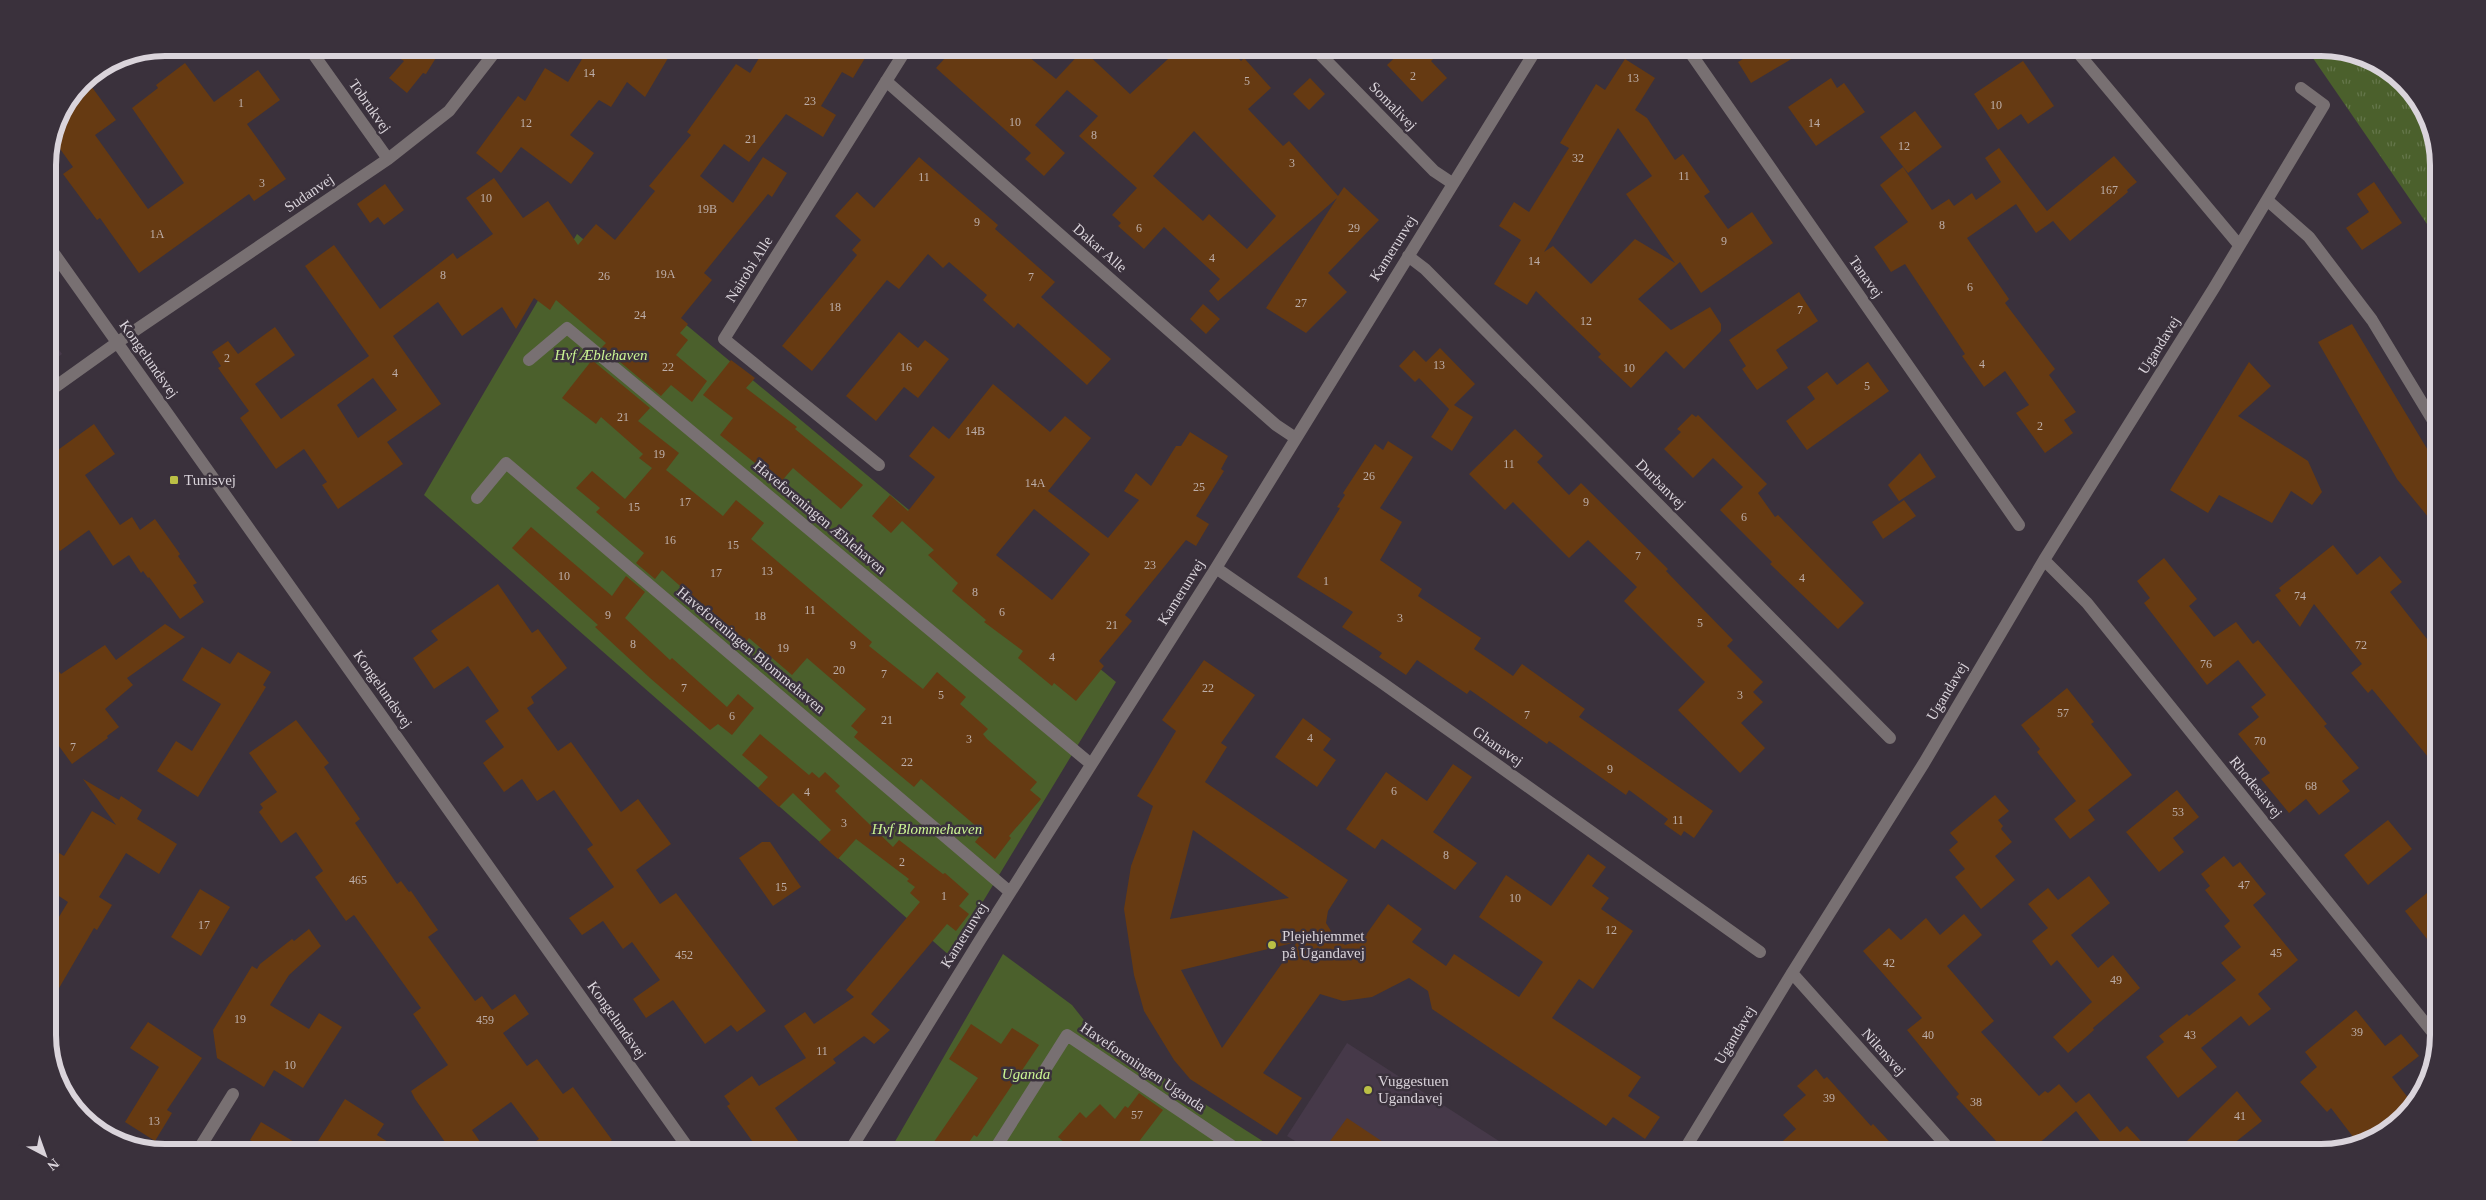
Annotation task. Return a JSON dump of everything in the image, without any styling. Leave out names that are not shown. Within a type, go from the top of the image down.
[{"type":"street","name":"Tobrukvej","points":[[315,56],[388,159]]},
{"type":"street","name":"Sudanvej","points":[[118,342],[388,159],[449,111],[492,56]]},
{"type":"street","name":"Nairobi Alle","points":[[879,466],[724,339],[902,56]]},
{"type":"street","name":"Somalivej","points":[[1322,56],[1434,171],[1452,183]]},
{"type":"street","name":"Kamerunvej","points":[[854,1144],[1010,892],[1216,568],[1294,437],[1532,56]]},
{"type":"street","name":"Tanavej","points":[[1693,56],[2019,525]]},
{"type":"street","points":[[2081,56],[2239,245]]},
{"type":"street","name":"Dakar Alle","points":[[886,81],[1276,425],[1294,437]]},
{"type":"street","name":"Ugandavej","points":[[1688,1144],[1792,973],[1924,763],[2044,560],[2324,105],[2301,88]]},
{"type":"street","points":[[2267,200],[2309,236],[2372,320],[2430,416]]},
{"type":"street","name":"Durbanvej","points":[[1408,256],[1426,269],[1890,738]]},
{"type":"street","name":"Kongelundsvej","points":[[56,257],[685,1144]]},
{"type":"street","name":"Haveforeningen Æblehaven","points":[[528,360],[567,328],[1091,764]]},
{"type":"street","points":[[56,386],[118,342]]},
{"type":"street","name":"Haveforeningen Blommehaven","points":[[477,498],[506,463],[1010,892]]},
{"type":"street","name":"Rhodesiavej","points":[[2044,560],[2087,602],[2430,1029]]},
{"type":"street","name":"Ghanavej","points":[[1216,568],[1381,682],[1760,952]]},
{"type":"street","name":"Nilensvej","points":[[1792,973],[1945,1144]]},
{"type":"street","name":"Haveforeningen Uganda","points":[[999,1144],[1067,1036],[1229,1144]]},
{"type":"street","points":[[202,1144],[233,1094]]},
{"type":"shaded area","points":[[56,345],[62,354],[56,359]]},
{"type":"shaded area","name":"Vuggestuen Ugandavej","points":[[1347,1043],[1504,1144],[1300,1144],[1287,1136]]},
{"type":"green space","points":[[2312,56],[2335,57],[2369,67],[2393,83],[2403,93],[2419,117],[2428,144],[2430,158],[2430,228]]},
{"type":"green space","points":[[577,234],[1116,682],[950,956],[424,495]]},
{"type":"green space","name":"Uganda","points":[[1003,954],[1072,1005],[1095,1034],[1267,1144],[894,1144]]},
{"type":"building","points":[[396,56],[437,56],[426,74],[423,73],[407,93],[389,78],[404,61]]},
{"type":"building","points":[[584,56],[669,56],[645,97],[627,82],[611,107],[599,100],[570,135],[594,153],[571,184],[521,147],[501,173],[476,153],[518,96],[525,101],[545,68],[568,82]]},
{"type":"building","points":[[760,56],[866,56],[853,78],[842,72],[821,106],[836,115],[823,137],[786,114],[749,162],[724,144],[700,176],[733,203],[763,157],[787,173],[772,197],[768,194],[704,273],[712,280],[681,318],[688,324],[680,333],[688,340],[676,355],[707,381],[692,402],[671,385],[661,396],[602,347],[606,343],[556,300],[550,310],[534,298],[516,329],[502,307],[462,336],[438,302],[393,336],[441,404],[387,442],[403,464],[338,509],[322,485],[327,482],[304,449],[276,469],[240,418],[249,411],[218,368],[221,366],[212,352],[228,341],[238,354],[275,327],[295,355],[255,384],[281,419],[369,356],[305,266],[334,245],[380,309],[453,253],[457,259],[493,234],[466,198],[494,178],[523,218],[548,201],[578,245],[596,224],[615,240],[655,191],[649,186],[691,135],[687,132],[736,64],[750,73]],"holes":[[[373,378],[397,410],[358,438],[337,405]]]},
{"type":"building","points":[[947,56],[1028,56],[1056,79],[1077,56],[1089,56],[1130,94],[1168,59],[1165,56],[1236,56],[1241,61],[1244,58],[1271,88],[1248,109],[1283,146],[1289,141],[1338,196],[1344,187],[1379,220],[1328,273],[1347,292],[1306,333],[1266,308],[1337,198],[1218,301],[1209,291],[1220,279],[1164,227],[1144,249],[1118,226],[1121,223],[1112,215],[1137,188],[1079,136],[1098,116],[1067,90],[1035,125],[1065,153],[1044,176],[1025,159],[1031,153],[936,68]],"holes":[[[1194,131],[1276,216],[1247,249],[1209,214],[1203,221],[1153,176]]]},
{"type":"building","points":[[1397,56],[1436,56],[1431,61],[1447,78],[1422,102],[1387,65]]},
{"type":"building","points":[[1748,56],[1797,56],[1751,83],[1738,62]]},
{"type":"building","points":[[1625,59],[1655,78],[1635,110],[1647,118],[1675,160],[1683,154],[1710,192],[1704,196],[1728,229],[1752,212],[1773,243],[1701,293],[1680,262],[1638,299],[1671,330],[1710,307],[1721,324],[1721,331],[1684,369],[1666,351],[1631,388],[1598,357],[1601,354],[1536,291],[1527,305],[1494,284],[1521,240],[1499,226],[1514,202],[1529,212],[1569,148],[1560,143],[1596,84],[1605,90]],"holes":[[[1618,128],[1652,176],[1626,194],[1675,263],[1635,239],[1591,284],[1553,246],[1544,252]]]},
{"type":"building","points":[[2023,61],[2054,106],[2028,124],[2021,114],[1998,130],[1974,94]]},
{"type":"building","points":[[185,63],[214,102],[258,70],[280,100],[247,124],[286,179],[254,201],[249,194],[139,273],[100,218],[97,220],[63,174],[73,167],[58,146],[67,117],[83,93],[91,85],[116,120],[95,135],[148,209],[184,183],[132,108],[158,88],[156,85]]},
{"type":"building","points":[[1310,78],[1325,94],[1309,110],[1293,94]]},
{"type":"building","points":[[1831,78],[1837,88],[1844,83],[1865,112],[1816,146],[1788,107]]},
{"type":"building","points":[[1915,111],[1942,147],[1908,173],[1880,137]]},
{"type":"building","points":[[1999,148],[2047,211],[2114,156],[2137,182],[2127,190],[2128,192],[2070,241],[2053,221],[2036,233],[2016,204],[1967,238],[2009,299],[2005,303],[2055,369],[2049,375],[2076,412],[2064,420],[2073,433],[2045,453],[2016,413],[2029,405],[2005,371],[1984,387],[1962,356],[1965,354],[1905,264],[1891,272],[1874,247],[1908,222],[1880,185],[1903,167],[1932,210],[1949,199],[1954,206],[1972,193],[1976,200],[2001,182],[1985,158]]},
{"type":"building","points":[[919,157],[998,225],[995,229],[1055,282],[1041,297],[1111,359],[1087,385],[1018,323],[1014,328],[983,300],[987,295],[949,262],[943,268],[928,254],[899,289],[887,280],[812,371],[782,346],[857,255],[852,250],[861,240],[835,216],[857,192],[874,208]]},
{"type":"building","points":[[2374,182],[2402,223],[2362,250],[2346,228],[2369,212],[2357,194]]},
{"type":"building","points":[[385,184],[404,210],[384,225],[378,217],[370,223],[357,204]]},
{"type":"building","points":[[1799,292],[1818,321],[1776,350],[1788,368],[1757,390],[1742,369],[1746,366],[1729,340]]},
{"type":"building","points":[[1203,304],[1220,319],[1206,334],[1190,319]]},
{"type":"building","points":[[2352,324],[2430,454],[2430,519],[2397,479],[2318,342]]},
{"type":"building","points":[[899,332],[918,348],[925,340],[949,359],[918,398],[904,387],[876,421],[846,396]]},
{"type":"building","points":[[1440,348],[1475,384],[1454,405],[1473,417],[1452,451],[1431,437],[1449,409],[1419,378],[1415,382],[1399,366],[1414,350],[1426,362]]},
{"type":"building","points":[[592,360],[650,408],[638,421],[679,453],[666,470],[723,516],[736,500],[764,523],[751,539],[872,642],[869,646],[923,689],[937,672],[966,697],[960,704],[988,729],[983,734],[987,739],[1037,782],[1030,790],[1041,799],[1009,836],[1011,838],[995,859],[975,842],[983,832],[921,779],[914,787],[854,737],[858,732],[851,726],[866,709],[807,658],[792,675],[749,638],[745,643],[662,570],[655,579],[636,563],[644,553],[596,512],[600,508],[576,488],[592,471],[625,499],[652,468],[639,458],[643,454],[601,417],[596,424],[562,398]]},
{"type":"building","points":[[731,360],[755,378],[746,388],[797,427],[795,429],[863,485],[841,509],[793,468],[780,483],[720,435],[733,418],[703,395]]},
{"type":"building","points":[[1868,362],[1889,391],[1807,450],[1786,421],[1815,399],[1807,387],[1827,372],[1837,385]]},
{"type":"building","points":[[2249,362],[2271,386],[2238,416],[2308,461],[2322,492],[2312,505],[2291,491],[2272,523],[2219,495],[2208,513],[2170,490]]},
{"type":"building","points":[[993,384],[1050,432],[1065,416],[1091,438],[1048,491],[1108,538],[1139,500],[1124,491],[1136,473],[1151,486],[1176,446],[1181,446],[1190,432],[1228,456],[1221,469],[1224,471],[1196,516],[1209,524],[1196,546],[1186,540],[1125,615],[1132,621],[1099,661],[1104,666],[1076,701],[1054,683],[1052,686],[1018,658],[1023,651],[984,622],[986,620],[952,591],[958,583],[928,555],[934,550],[902,521],[891,533],[872,516],[890,495],[908,511],[935,477],[909,456],[933,426],[949,439]],"holes":[[[1034,509],[1090,554],[1052,600],[996,555]]]},
{"type":"building","points":[[1692,414],[1696,417],[1698,415],[1767,484],[1758,493],[1775,517],[1778,515],[1864,603],[1838,629],[1770,564],[1772,562],[1720,510],[1743,487],[1713,458],[1693,478],[1664,449],[1681,432],[1677,429]]},
{"type":"building","points":[[94,424],[115,454],[85,475],[120,525],[132,517],[140,530],[155,519],[180,554],[178,556],[197,583],[193,585],[204,602],[180,619],[149,577],[143,571],[141,573],[129,555],[113,566],[89,530],[60,551],[56,545],[56,451]]},
{"type":"building","points":[[1515,429],[1543,456],[1537,462],[1569,495],[1581,483],[1668,569],[1666,571],[1733,640],[1727,646],[1763,682],[1753,692],[1763,702],[1741,723],[1765,748],[1740,773],[1678,710],[1705,682],[1624,601],[1637,587],[1588,540],[1569,558],[1513,502],[1505,510],[1469,474]]},
{"type":"building","points":[[1388,441],[1413,457],[1380,508],[1402,522],[1380,560],[1422,589],[1418,596],[1481,638],[1474,649],[1513,676],[1522,664],[1585,709],[1579,717],[1713,811],[1694,838],[1684,831],[1681,836],[1664,824],[1668,819],[1629,790],[1626,795],[1549,741],[1547,744],[1470,690],[1467,694],[1417,660],[1406,675],[1379,657],[1382,653],[1342,627],[1353,612],[1297,577],[1340,508],[1337,507],[1345,495],[1343,493],[1375,444],[1383,450]]},
{"type":"building","points":[[1920,453],[1936,477],[1899,501],[1888,485]]},
{"type":"building","points":[[1904,500],[1916,516],[1883,539],[1872,522]]},
{"type":"building","points":[[531,527],[612,596],[626,576],[645,592],[625,618],[670,660],[672,658],[727,707],[738,694],[754,708],[732,735],[718,724],[710,730],[650,678],[595,627],[598,625],[512,548]]},
{"type":"building","points":[[2333,545],[2357,575],[2380,556],[2402,582],[2390,592],[2430,643],[2430,759],[2372,689],[2368,693],[2351,673],[2362,664],[2314,604],[2300,627],[2275,595],[2281,591],[2279,588]]},
{"type":"building","points":[[2164,558],[2197,599],[2189,606],[2214,637],[2236,622],[2253,644],[2258,640],[2327,724],[2324,726],[2359,768],[2342,781],[2350,791],[2319,815],[2306,799],[2289,813],[2261,779],[2270,773],[2238,734],[2259,717],[2251,707],[2266,695],[2238,660],[2207,685],[2144,603],[2150,598],[2137,581]]},
{"type":"building","points":[[498,584],[532,633],[538,629],[567,668],[531,697],[534,703],[527,708],[558,751],[571,742],[621,812],[638,799],[671,844],[636,870],[660,904],[676,893],[766,1011],[737,1032],[731,1025],[705,1044],[673,1000],[646,1018],[633,999],[660,980],[632,942],[623,949],[603,921],[582,935],[569,918],[614,887],[587,849],[593,845],[554,790],[537,801],[522,779],[504,792],[483,763],[504,747],[485,721],[499,711],[468,666],[434,689],[413,658],[438,640],[431,631]]},
{"type":"building","points":[[165,624],[185,637],[127,678],[133,685],[105,709],[119,727],[107,736],[108,738],[72,764],[56,742],[56,667],[61,674],[105,645],[116,660]]},
{"type":"building","points":[[202,647],[230,664],[238,652],[271,672],[263,685],[266,687],[198,797],[157,771],[176,741],[192,751],[221,704],[182,680]]},
{"type":"building","name":"Plejehjemmet på Ugandavej","points":[[1204,660],[1255,695],[1221,743],[1227,747],[1205,782],[1348,880],[1328,911],[1326,923],[1333,934],[1345,945],[1363,939],[1388,904],[1422,929],[1412,942],[1446,966],[1454,954],[1519,997],[1543,962],[1479,917],[1506,875],[1551,906],[1588,854],[1606,867],[1592,886],[1609,898],[1601,909],[1633,931],[1593,989],[1579,979],[1552,1018],[1641,1077],[1628,1096],[1660,1117],[1645,1139],[1613,1117],[1606,1126],[1432,1009],[1428,991],[1409,978],[1372,997],[1343,1001],[1320,994],[1263,1073],[1302,1098],[1277,1135],[1190,1079],[1174,1060],[1144,1011],[1134,975],[1124,909],[1131,866],[1153,806],[1137,796],[1176,731],[1162,720]],"holes":[[[1193,830],[1289,898],[1170,919]],[[1297,942],[1222,1048],[1181,970]]]},
{"type":"building","points":[[2067,688],[2094,722],[2091,724],[2132,775],[2088,810],[2095,820],[2070,839],[2054,819],[2076,801],[2037,752],[2040,749],[2021,725]]},
{"type":"building","points":[[1303,718],[1331,739],[1323,750],[1336,760],[1317,787],[1275,757]]},
{"type":"building","points":[[296,720],[329,763],[324,767],[360,819],[355,823],[397,884],[401,881],[409,892],[411,891],[438,930],[428,937],[475,1001],[482,996],[492,1010],[515,994],[529,1014],[503,1033],[527,1066],[537,1059],[563,1094],[573,1087],[612,1140],[607,1144],[532,1144],[539,1139],[511,1102],[472,1130],[482,1144],[446,1144],[411,1091],[448,1065],[413,1014],[421,1008],[354,915],[346,921],[315,877],[323,871],[296,832],[281,843],[259,812],[263,808],[260,804],[277,792],[249,753]]},
{"type":"building","points":[[760,734],[809,775],[812,772],[819,778],[825,772],[840,786],[835,791],[893,847],[899,840],[943,874],[945,873],[969,894],[959,906],[969,914],[956,931],[947,924],[871,1014],[890,1030],[874,1044],[864,1036],[833,1059],[836,1063],[775,1108],[800,1144],[754,1144],[727,1106],[730,1104],[724,1096],[752,1076],[759,1086],[806,1058],[784,1026],[805,1012],[814,1024],[854,997],[846,990],[920,902],[910,893],[915,887],[907,881],[909,879],[856,839],[838,859],[819,842],[831,830],[793,793],[779,807],[758,788],[768,777],[742,755]]},
{"type":"building","points":[[1453,764],[1472,777],[1433,832],[1477,863],[1455,890],[1382,839],[1375,849],[1346,829],[1386,772],[1427,801]]},
{"type":"building","points":[[83,779],[119,800],[121,796],[142,810],[137,819],[177,844],[159,874],[126,853],[99,897],[112,905],[97,930],[94,928],[56,993],[56,922],[68,902],[56,894],[56,851],[64,856],[92,811],[116,825]]},
{"type":"building","points":[[2177,790],[2199,817],[2173,838],[2184,852],[2159,872],[2126,832]]},
{"type":"building","points":[[1995,795],[2009,811],[1998,820],[2003,826],[2001,829],[2012,842],[1995,856],[2015,880],[1981,909],[1955,877],[1965,869],[1949,850],[1958,842],[1950,833]]},
{"type":"building","points":[[2388,820],[2412,849],[2368,885],[2344,855]]},
{"type":"building","points":[[762,842],[770,842],[801,887],[773,906],[739,858]]},
{"type":"building","points":[[2224,856],[2233,867],[2240,862],[2266,894],[2253,905],[2298,960],[2258,994],[2271,1009],[2249,1026],[2241,1016],[2201,1048],[2217,1067],[2178,1098],[2146,1057],[2164,1042],[2159,1036],[2236,980],[2221,963],[2241,947],[2224,926],[2230,921],[2205,890],[2210,886],[2201,874]]},
{"type":"building","points":[[2089,876],[2110,903],[2071,935],[2098,968],[2113,955],[2140,988],[2093,1028],[2094,1030],[2068,1053],[2053,1037],[2092,1002],[2057,960],[2051,966],[2032,941],[2048,928],[2028,904],[2048,888],[2058,900]]},
{"type":"building","points":[[200,889],[230,907],[201,956],[171,937]]},
{"type":"building","points":[[2430,891],[2430,943],[2405,911]]},
{"type":"building","points":[[1964,914],[1982,935],[1947,966],[1994,1021],[1981,1032],[2039,1096],[2045,1091],[2048,1093],[2059,1084],[2076,1103],[2089,1093],[2120,1132],[2127,1126],[2144,1144],[2102,1144],[2076,1111],[2038,1144],[1999,1144],[1956,1097],[1959,1094],[1907,1030],[1922,1018],[1863,951],[1889,928],[1901,940],[1926,918],[1940,935]]},
{"type":"building","points":[[309,929],[321,946],[289,975],[270,1005],[309,1029],[319,1013],[342,1027],[303,1088],[274,1070],[264,1087],[217,1058],[213,1030],[252,966],[257,969],[260,964],[292,939],[294,941]]},
{"type":"building","points":[[2356,1010],[2385,1046],[2401,1034],[2419,1056],[2392,1077],[2409,1099],[2403,1107],[2393,1117],[2375,1129],[2354,1138],[2331,1108],[2327,1112],[2300,1082],[2317,1067],[2305,1052]]},
{"type":"building","points":[[148,1022],[202,1058],[167,1110],[172,1113],[155,1141],[125,1122],[159,1067],[130,1048]]},
{"type":"building","points":[[971,1024],[1001,1044],[1012,1028],[1039,1045],[977,1137],[974,1135],[968,1144],[933,1144],[978,1078],[949,1059]]},
{"type":"building","points":[[1816,1069],[1824,1079],[1827,1077],[1871,1126],[1873,1124],[1892,1144],[1780,1144],[1796,1129],[1783,1115],[1806,1095],[1797,1086]]},
{"type":"building","points":[[2237,1091],[2262,1121],[2233,1144],[2184,1144]]},
{"type":"building","points":[[1139,1093],[1163,1110],[1137,1144],[1066,1144],[1058,1137],[1080,1112],[1086,1118],[1100,1104],[1115,1119],[1125,1106],[1128,1108]]},
{"type":"building","points":[[345,1099],[384,1124],[377,1135],[391,1144],[316,1144]]},
{"type":"building","points":[[1347,1118],[1386,1144],[1328,1144]]},
{"type":"building","points":[[261,1122],[298,1144],[257,1144],[250,1140]]},
{"type":"place","name":"Tunisvej","points":[[174,480]]},
{"type":"place","name":"Plejehjemmet på Ugandavej","points":[[1272,945]]},
{"type":"place","name":"Vuggestuen Ugandavej","points":[[1368,1090]]},
{"type":"park label","name":"Hvf Æblehaven","points":[[601,355]]},
{"type":"park label","name":"Hvf Blommehaven","points":[[927,829]]}]
